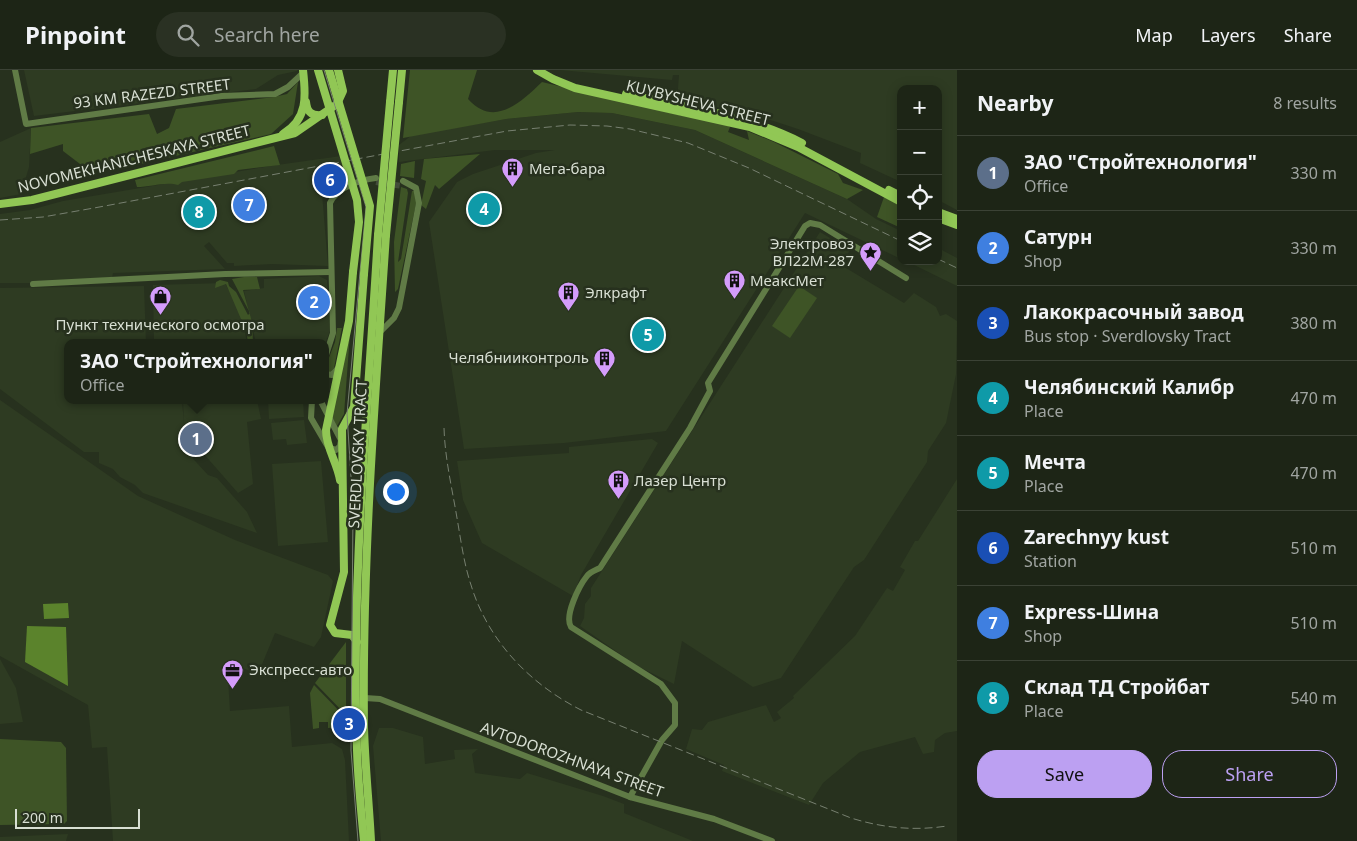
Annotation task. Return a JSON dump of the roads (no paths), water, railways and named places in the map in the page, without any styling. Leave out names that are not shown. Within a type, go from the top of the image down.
[{"type":"main road","points":[[318,70],[357,200],[359,222],[349,321],[327,413],[326,430],[328,447],[339,472],[344,496]]},
{"type":"main road","points":[[329,70],[370,206],[354,401],[351,413],[343,426],[342,440],[344,572],[330,625],[335,633],[350,634],[357,642]]},
{"type":"main road","name":"NOVOMEKHANICHESKAYA STREET","points":[[0,204],[32,200],[295,133],[337,104],[342,96],[342,83],[338,70]]},
{"type":"main road","name":"SVERDLOVSKY TRACT","points":[[371,841],[357,642],[393,70]]},
{"type":"main road","name":"SVERDLOVSKY TRACT","points":[[364,841],[357,752],[369,501],[380,332],[382,235],[402,70]]},
{"type":"main road","name":"KUYBYSHEVA STREET","points":[[537,70],[552,79],[575,88],[629,98]]},
{"type":"main road","name":"KUYBYSHEVA STREET","points":[[543,70],[571,82],[629,98],[750,127],[800,145],[897,194]]},
{"type":"main road","points":[[303,71],[307,109],[314,116],[322,115]]},
{"type":"main road","points":[[275,139],[288,131],[300,119],[306,97]]},
{"type":"main road","name":"KUYBYSHEVA STREET","points":[[800,145],[897,200]]},
{"type":"main road","points":[[942,213],[957,219]]},
{"type":"main road","points":[[942,219],[957,225]]},
{"type":"main road","points":[[350,634],[358,622]]},
{"type":"street","name":"93 KM RAZEZD STREET","points":[[15,70],[26,124],[222,96],[275,94],[288,87],[303,71]]},
{"type":"street","points":[[329,346],[333,333],[330,272],[330,203],[336,194],[344,189],[368,179],[376,180]]},
{"type":"street","points":[[380,332],[394,318],[399,308],[419,203],[416,188],[405,184]]},
{"type":"street","points":[[630,797],[662,740],[675,724],[675,703],[661,684],[571,627],[568,622],[568,615],[587,575],[600,568],[690,428],[710,390],[708,382],[805,226],[810,223],[820,225],[906,278]]},
{"type":"street","points":[[33,284],[225,274],[330,272]]},
{"type":"street","points":[[329,374],[332,374],[339,366]]},
{"type":"street","points":[[312,404],[311,418],[328,447],[336,450],[342,440],[322,404]]},
{"type":"street","points":[[311,412],[318,405],[327,413]]},
{"type":"street","name":"AVTODOROZHNAYA STREET","points":[[361,698],[380,699],[630,797],[714,819],[772,841]]},
{"type":"tunnel","points":[[376,182],[402,186]]},
{"type":"tram line","points":[[324,70],[366,207],[347,414],[353,509],[351,750],[358,841]]},
{"type":"railway","points":[[0,220],[43,217],[507,131],[570,125],[630,129],[688,143],[749,168],[897,239]]},
{"type":"railway","points":[[942,261],[957,268]]},
{"type":"railway","points":[[444,428],[447,462],[469,577],[488,624],[513,659],[528,674],[562,699],[581,710],[851,818],[899,828],[947,826]]},
{"type":"place","name":"Zarechnyy kust","points":[[330,180]]},
{"type":"place","name":"Мега-бара","points":[[513,188]]},
{"type":"place","name":"Express-Шина","points":[[249,205]]},
{"type":"place","name":"Челябинский Калибр","points":[[484,209]]},
{"type":"place","name":"Склад ТД Стройбат","points":[[199,212]]},
{"type":"place","name":"Электровоз ВЛ22М-287","points":[[870,272]]},
{"type":"place","name":"МеаксМет","points":[[734,300]]},
{"type":"place","name":"Сатурн","points":[[314,302]]},
{"type":"place","name":"Элкрафт","points":[[569,312]]},
{"type":"place","name":"Пункт технического осмотра","points":[[160,315]]},
{"type":"place","name":"Мечта","points":[[648,335]]},
{"type":"place","name":"Челябнииконтроль","points":[[605,377]]},
{"type":"place","name":"ЗАО \"Стройтехнология\"","points":[[196,439]]},
{"type":"place","name":"Лазер Центр","points":[[618,500]]},
{"type":"place","name":"Экспресс-авто","points":[[233,689]]},
{"type":"place","name":"Лакокрасочный завод","points":[[349,724]]}]
